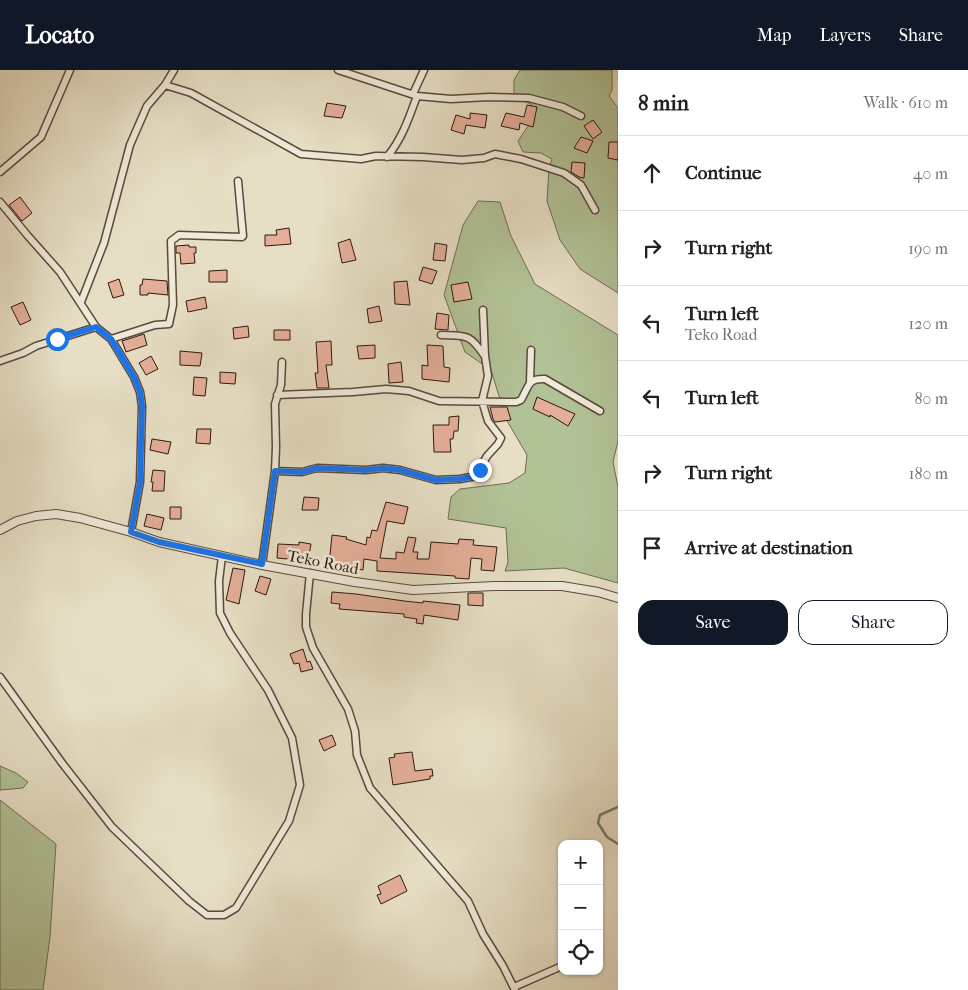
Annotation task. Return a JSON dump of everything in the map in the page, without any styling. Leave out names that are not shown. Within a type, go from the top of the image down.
[{"type":"street","points":[[0,172],[41,137],[70,70]]},
{"type":"street","points":[[81,302],[104,243],[130,145],[147,106],[165,85],[174,70]]},
{"type":"street","points":[[338,70],[415,95],[451,99],[489,97],[529,98],[563,107],[582,116]]},
{"type":"street","points":[[387,158],[397,145],[408,121],[424,70]]},
{"type":"street","points":[[165,85],[191,93],[301,154],[361,158],[376,156],[387,158],[423,156],[462,160],[484,158],[495,154],[521,159],[564,173],[581,185],[595,210]]},
{"type":"street","points":[[111,339],[155,325],[169,324],[173,305],[171,241],[174,237],[179,235],[243,236],[238,181]]},
{"type":"street","points":[[0,202],[60,272],[96,327],[111,339],[134,377],[140,392],[142,406],[140,482],[131,532]]},
{"type":"street","points":[[275,471],[302,472],[317,468],[366,470],[383,468],[400,470],[436,480],[476,476],[487,456],[501,438],[488,421],[482,401],[488,376],[483,310]]},
{"type":"street","points":[[0,361],[36,346],[96,327]]},
{"type":"street","points":[[440,335],[468,336],[476,343],[485,356]]},
{"type":"street","points":[[277,395],[386,389],[409,391],[439,401],[516,402],[521,400],[530,382],[530,350]]},
{"type":"street","points":[[262,564],[275,471],[275,404],[281,385],[282,362]]},
{"type":"street","points":[[530,382],[536,379],[545,379],[600,411]]},
{"type":"street","name":"Teko Road","points":[[0,530],[17,521],[36,516],[56,514],[80,518],[159,542],[355,582],[413,590],[494,586],[562,586],[598,592],[618,598]]},
{"type":"street","points":[[0,677],[62,763],[112,827],[189,901],[207,915],[224,916],[236,908],[289,821],[300,785],[292,738],[268,690],[230,633],[220,613],[219,581],[222,556]]},
{"type":"street","points":[[310,573],[306,627],[313,648],[348,709],[355,731],[357,755],[370,788],[468,901],[484,934],[504,966],[514,989],[558,968]]},
{"type":"green space","points":[[520,70],[612,70],[612,90],[609,96],[618,108],[618,293],[580,269],[560,240],[547,201],[549,168],[552,159],[541,153],[523,152],[518,141],[533,119],[531,104],[518,99],[514,95],[514,80]]},
{"type":"green space","points":[[478,201],[500,202],[511,236],[535,284],[618,335],[618,441],[613,462],[618,487],[618,583],[564,568],[505,571],[508,562],[506,528],[448,519],[451,497],[460,489],[509,483],[525,473],[527,455],[506,419],[491,370],[465,352],[444,295],[463,225]]},
{"type":"green space","points":[[0,766],[16,773],[28,782],[23,788],[0,790]]},
{"type":"green space","points":[[0,800],[56,844],[50,937],[43,990],[0,990]]},
{"type":"building","points":[[327,103],[346,106],[342,118],[324,116]]},
{"type":"building","points":[[527,105],[537,107],[533,127],[520,123],[519,130],[501,126],[506,113],[524,117]]},
{"type":"building","points":[[470,113],[487,115],[485,128],[466,125],[464,134],[451,130],[456,115],[470,119]]},
{"type":"building","points":[[593,120],[602,132],[593,139],[584,126]]},
{"type":"building","points":[[581,137],[593,141],[587,153],[574,148]]},
{"type":"building","points":[[609,142],[618,142],[618,160],[608,158]]},
{"type":"building","points":[[572,162],[585,163],[584,178],[571,172]]},
{"type":"building","points":[[20,197],[32,213],[22,221],[9,205]]},
{"type":"building","points":[[289,228],[291,244],[265,246],[265,235],[277,235],[276,230]]},
{"type":"building","points":[[350,239],[356,260],[342,263],[338,243]]},
{"type":"building","points":[[435,243],[447,245],[445,261],[433,260]]},
{"type":"building","points":[[189,245],[189,247],[196,247],[196,253],[194,253],[195,263],[181,264],[180,253],[176,253],[176,246]]},
{"type":"building","points":[[423,267],[437,271],[432,284],[419,280]]},
{"type":"building","points":[[227,270],[227,282],[209,282],[209,271]]},
{"type":"building","points":[[119,279],[124,295],[113,298],[108,283]]},
{"type":"building","points":[[143,279],[167,281],[168,295],[148,293],[148,295],[140,295],[140,285],[142,285]]},
{"type":"building","points":[[407,281],[410,305],[395,304],[394,282]]},
{"type":"building","points":[[468,282],[472,299],[454,302],[451,285]]},
{"type":"building","points":[[205,297],[207,308],[188,312],[186,301]]},
{"type":"building","points":[[23,302],[31,320],[20,325],[11,307]]},
{"type":"building","points":[[379,306],[382,321],[369,323],[367,309]]},
{"type":"building","points":[[437,313],[449,315],[448,330],[435,329]]},
{"type":"building","points":[[248,326],[249,337],[234,339],[233,328]]},
{"type":"building","points":[[274,330],[290,330],[290,340],[274,340]]},
{"type":"building","points":[[144,334],[147,345],[126,352],[122,341]]},
{"type":"building","points":[[331,341],[332,365],[326,365],[329,388],[317,388],[315,373],[318,373],[316,342]]},
{"type":"building","points":[[375,345],[375,358],[359,359],[357,346]]},
{"type":"building","points":[[427,345],[443,346],[444,367],[450,368],[449,382],[422,379],[422,365],[428,366]]},
{"type":"building","points":[[180,351],[202,353],[200,366],[180,365]]},
{"type":"building","points":[[151,356],[158,369],[146,375],[139,363]]},
{"type":"building","points":[[401,362],[403,382],[389,383],[388,364]]},
{"type":"building","points":[[220,372],[236,373],[235,384],[220,383]]},
{"type":"building","points":[[194,377],[207,378],[205,396],[193,395]]},
{"type":"building","points":[[537,397],[575,414],[568,426],[550,415],[550,417],[533,409]]},
{"type":"building","points":[[490,407],[507,407],[511,420],[495,422]]},
{"type":"building","points":[[459,416],[458,431],[454,431],[453,439],[450,439],[451,452],[434,452],[433,425],[449,425],[449,417]]},
{"type":"building","points":[[197,429],[211,429],[210,444],[196,443]]},
{"type":"building","points":[[152,439],[171,442],[168,454],[150,450]]},
{"type":"building","points":[[153,470],[165,471],[164,491],[152,491]]},
{"type":"building","points":[[304,497],[319,498],[318,510],[302,510]]},
{"type":"building","points":[[386,502],[408,507],[404,524],[387,521],[380,558],[396,559],[396,552],[404,553],[408,537],[416,538],[413,552],[418,552],[417,559],[429,559],[431,542],[458,544],[459,539],[474,540],[473,545],[497,547],[494,571],[481,570],[482,559],[471,558],[469,579],[455,578],[455,576],[377,571],[377,561],[364,559],[363,570],[329,565],[332,535],[347,537],[346,539],[366,545],[367,537],[370,538],[372,530],[377,531]]},
{"type":"building","points":[[170,507],[181,507],[181,519],[170,519]]},
{"type":"building","points":[[147,514],[164,518],[161,530],[144,526]]},
{"type":"building","points":[[299,542],[311,544],[308,561],[277,558],[278,544],[299,545]]},
{"type":"building","points":[[233,568],[245,570],[239,604],[226,600]]},
{"type":"building","points":[[260,576],[271,579],[266,595],[255,591]]},
{"type":"building","points":[[332,592],[423,603],[423,601],[460,605],[458,620],[424,615],[423,624],[416,623],[417,619],[404,617],[404,614],[339,609],[340,604],[331,603]]},
{"type":"building","points":[[468,593],[483,593],[483,606],[468,605]]},
{"type":"building","points":[[303,649],[307,662],[310,661],[313,669],[301,672],[299,663],[294,664],[290,654]]},
{"type":"building","points":[[332,735],[336,745],[324,751],[319,740]]},
{"type":"building","points":[[412,752],[415,771],[432,769],[433,776],[430,776],[430,779],[393,785],[389,758],[395,757],[394,754]]},
{"type":"building","points":[[400,875],[407,891],[381,904],[377,895],[381,894],[378,886]]},
{"type":"waterway","points":[[618,807],[600,815],[598,823],[607,837],[618,844]]},
{"type":"route","points":[[57,339],[96,327],[111,339],[134,377],[140,392],[142,406],[140,482],[131,532],[159,542],[262,564],[275,471],[302,472],[317,468],[366,470],[383,468],[400,470],[436,480],[476,476],[480,470]]}]
